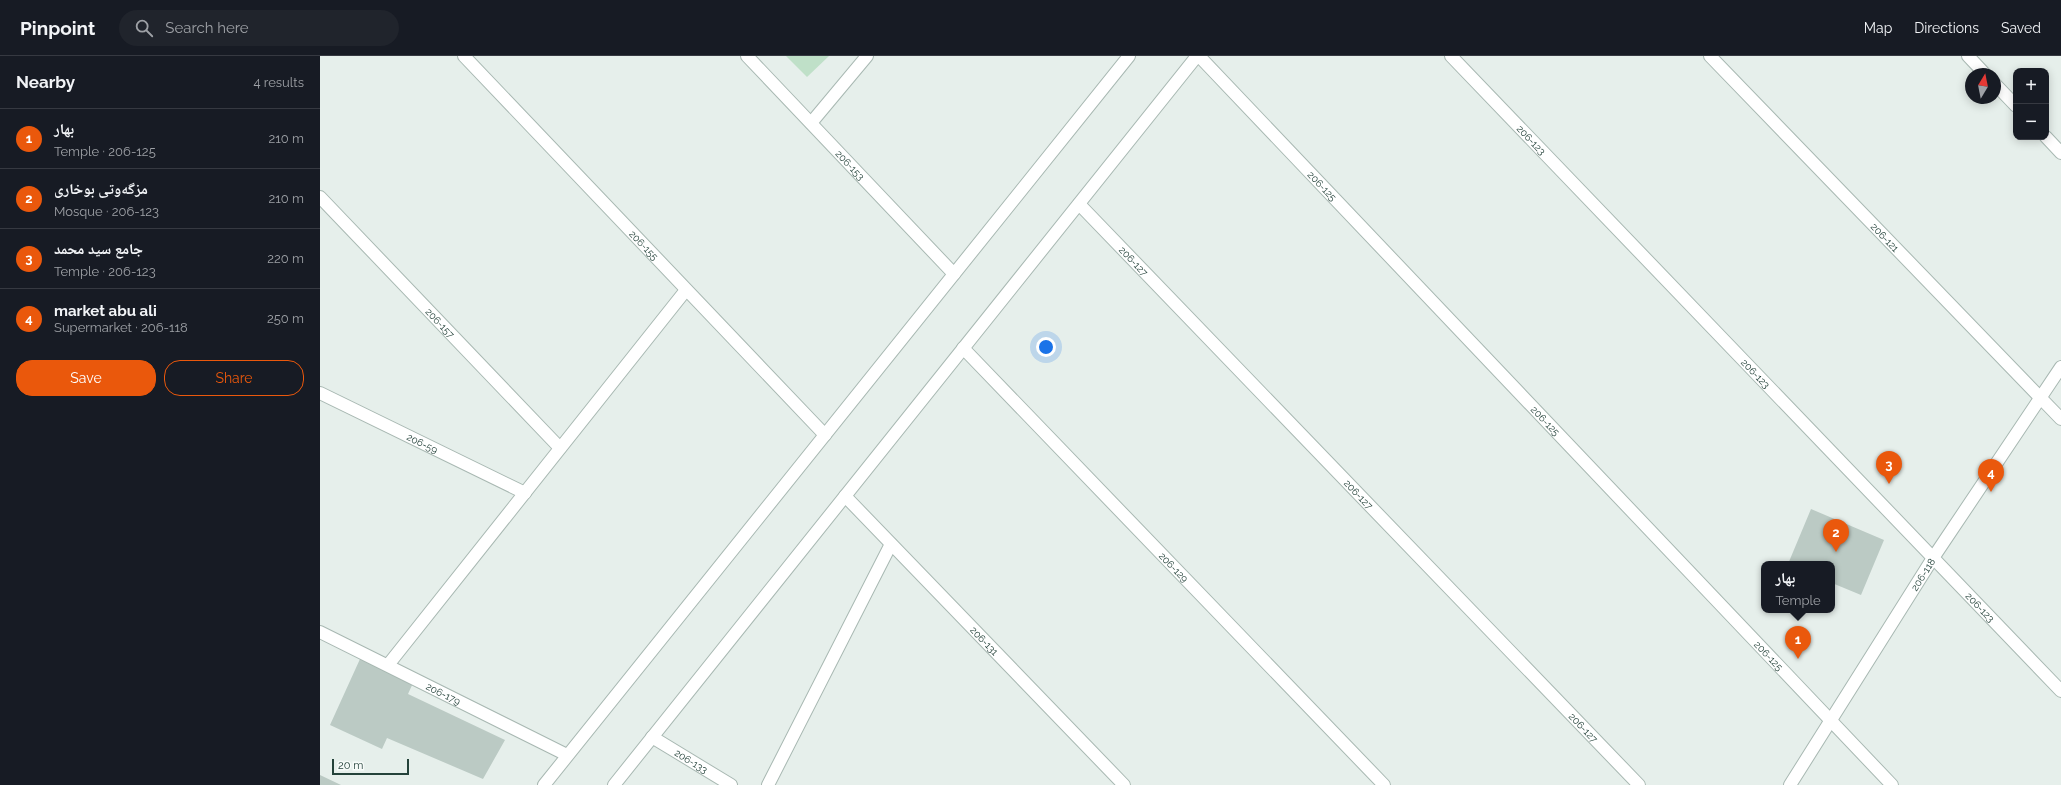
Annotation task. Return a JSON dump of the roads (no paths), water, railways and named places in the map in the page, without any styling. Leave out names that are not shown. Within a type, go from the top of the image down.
[{"type":"street","name":"206-155","points":[[464,56],[824,435]]},
{"type":"street","name":"206-153","points":[[747,56],[954,274]]},
{"type":"street","points":[[810,123],[867,56]]},
{"type":"street","points":[[544,785],[1129,56]]},
{"type":"street","points":[[614,785],[1198,56]]},
{"type":"street","name":"206-125","points":[[1198,56],[1892,785]]},
{"type":"street","name":"206-123","points":[[1451,56],[2061,691]]},
{"type":"street","name":"206-121","points":[[1710,56],[2061,419]]},
{"type":"street","points":[[1968,56],[1979,68]]},
{"type":"street","points":[[2001,90],[2014,104]]},
{"type":"street","points":[[2049,140],[2061,153]]},
{"type":"street","name":"206-157","points":[[320,197],[560,448]]},
{"type":"street","name":"206-127","points":[[1079,204],[1640,785]]},
{"type":"street","points":[[388,665],[686,290]]},
{"type":"street","name":"206-129","points":[[963,348],[1384,785]]},
{"type":"street","name":"206-118","points":[[1790,785],[1933,558],[2061,367]]},
{"type":"street","name":"206-59","points":[[320,393],[525,493]]},
{"type":"street","name":"206-131","points":[[845,496],[1124,785]]},
{"type":"street","points":[[768,785],[891,544]]},
{"type":"street","name":"206-179","points":[[320,632],[567,755]]},
{"type":"street","name":"206-133","points":[[652,737],[731,785]]},
{"type":"place","name":"جامع سيد محمد","points":[[1889,484]]},
{"type":"place","name":"market abu ali","points":[[1991,492]]},
{"type":"place","name":"مزگەوتی بوخاری","points":[[1836,552]]},
{"type":"place","name":"بهار","points":[[1798,659]]}]
